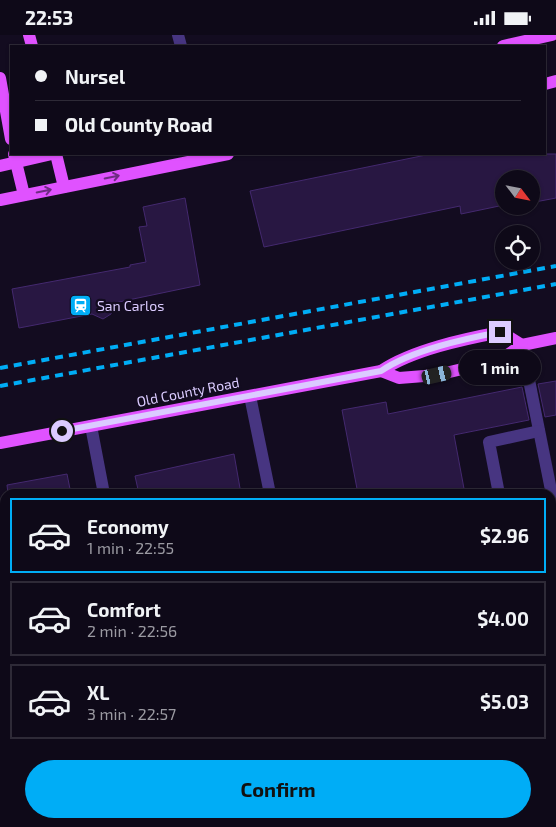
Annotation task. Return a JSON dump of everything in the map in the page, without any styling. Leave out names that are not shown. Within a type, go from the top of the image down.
[{"type":"main road","points":[[507,45],[552,35]]},
{"type":"main road","points":[[0,77],[10,133]]},
{"type":"main road","points":[[0,166],[15,158],[44,155]]},
{"type":"main road","points":[[54,155],[64,187]]},
{"type":"main road","points":[[0,200],[223,155]]},
{"type":"main road","points":[[15,158],[24,195]]},
{"type":"main road","name":"Old County Road","points":[[0,443],[381,371],[398,360],[470,338],[500,332],[522,345]]},
{"type":"main road","name":"Old County Road","points":[[381,371],[398,379],[437,375],[500,360],[522,345],[556,338]]},
{"type":"street","points":[[522,345],[551,489]]},
{"type":"street","points":[[250,396],[269,489]]},
{"type":"street","points":[[91,426],[103,489]]},
{"type":"street","points":[[498,489],[489,442],[539,431]]},
{"type":"building","points":[[556,154],[556,198],[540,201],[540,170],[495,170],[495,207],[461,214],[460,206],[264,247],[250,191],[426,155]]},
{"type":"building","points":[[185,198],[200,285],[114,303],[111,314],[103,319],[92,314],[19,328],[12,289],[130,267],[130,265],[146,262],[139,227],[147,226],[143,207]]},
{"type":"building","points":[[556,381],[556,415],[545,417],[538,384]]},
{"type":"building","points":[[522,387],[529,420],[454,435],[464,489],[357,489],[342,410],[386,402],[388,414]]},
{"type":"building","points":[[234,454],[240,489],[138,489],[135,476]]},
{"type":"building","points":[[67,474],[70,489],[7,489],[7,485]]},
{"type":"railway","points":[[0,368],[556,266]]},
{"type":"railway","points":[[0,386],[556,284]]},
{"type":"place","name":"San Carlos","points":[[81,306]]},
{"type":"route","points":[[62,431],[381,371],[398,360],[470,338],[500,332]]}]
